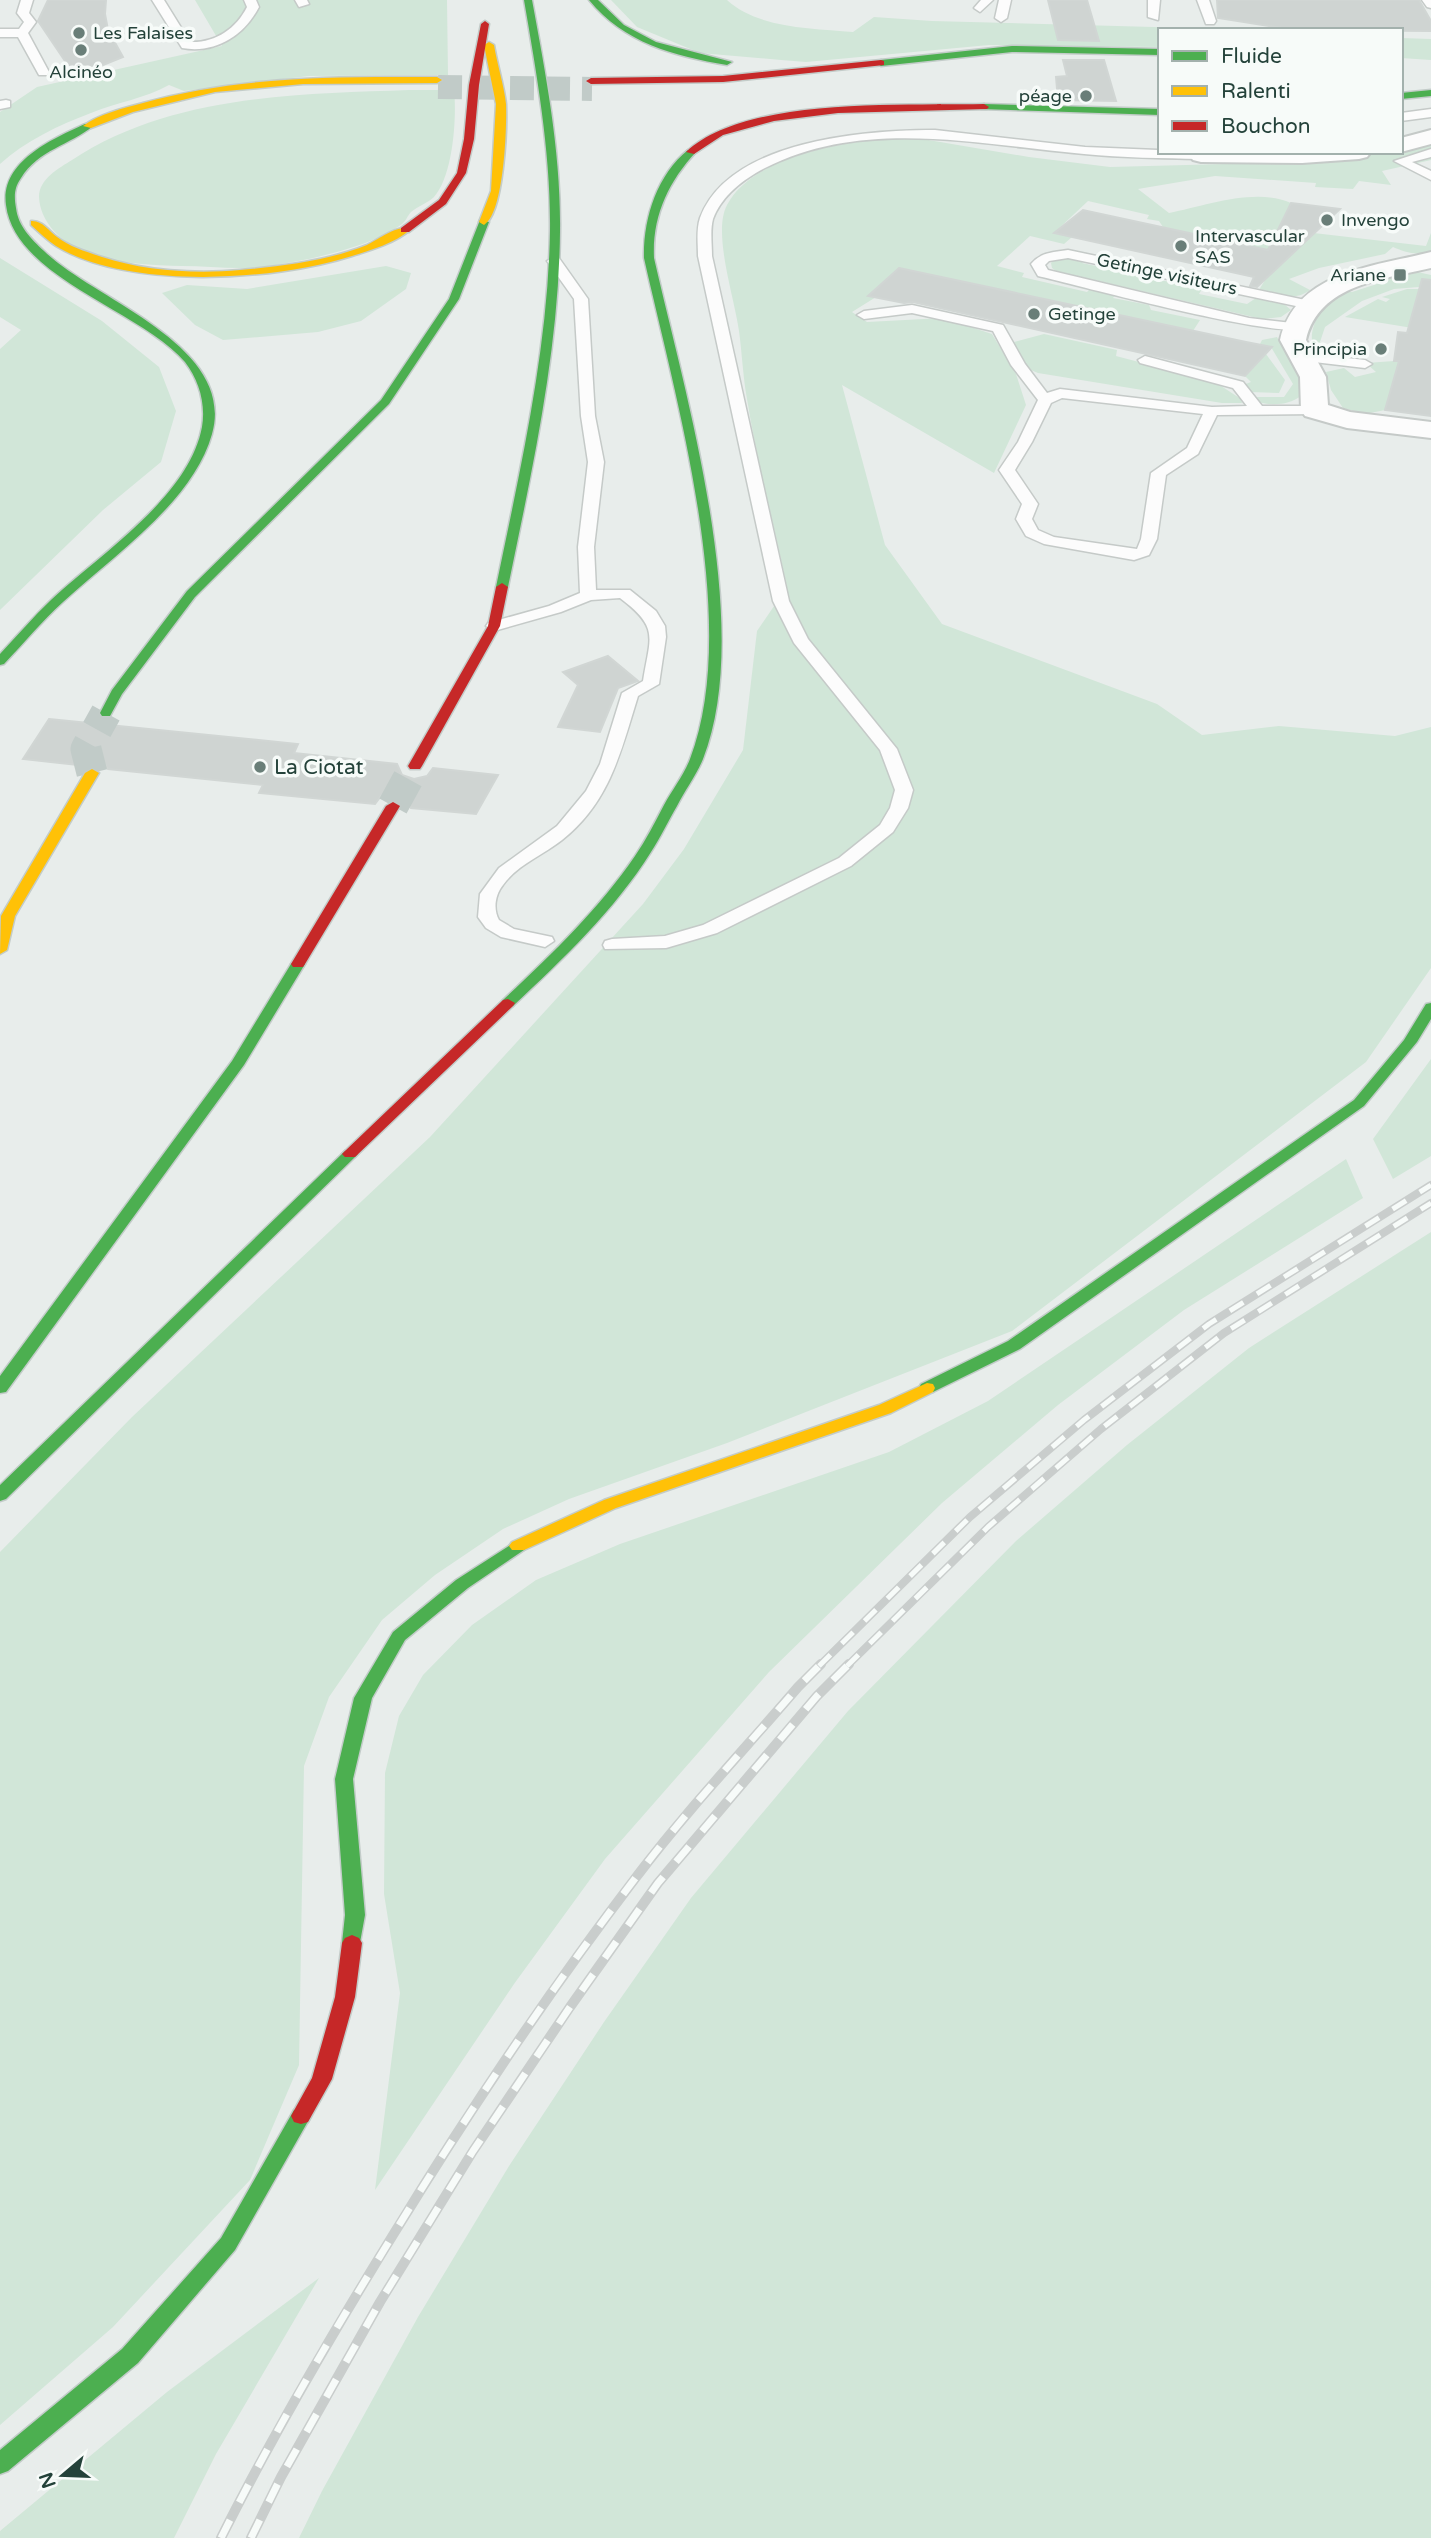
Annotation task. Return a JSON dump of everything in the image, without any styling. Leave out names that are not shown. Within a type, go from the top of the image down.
[{"type":"main road","points":[[415,766],[494,626],[536,423],[554,261],[546,101],[528,0]]},
{"type":"main road","points":[[593,0],[624,30],[648,45],[690,57],[746,65],[858,64]]},
{"type":"main road","points":[[26,202],[30,218],[45,235],[71,251],[105,262],[148,270],[208,274],[268,272],[348,256],[385,243],[439,209],[467,161],[473,88],[484,18],[501,104],[496,191],[453,299],[384,402],[191,594],[116,693],[106,713]]},
{"type":"main road","points":[[744,94],[592,85],[723,79],[1012,49],[1158,52]]},
{"type":"main road","points":[[0,661],[53,606],[161,506],[203,449],[210,409],[200,374],[180,350],[125,312],[54,271],[23,244],[12,229],[5,208],[9,186],[27,162],[52,144],[88,125],[128,109],[180,96],[243,85],[307,80],[437,84],[315,88],[240,95],[165,109],[107,128],[72,146],[47,164],[39,175]]},
{"type":"main road","points":[[1403,96],[1431,93]]},
{"type":"main road","points":[[814,96],[964,108]]},
{"type":"main road","points":[[0,1495],[45,1454],[175,1322],[574,940],[640,859],[697,757],[716,674],[711,571],[692,455],[649,257],[650,226],[687,154],[715,135],[748,123],[841,108],[1158,112]]},
{"type":"main road","points":[[0,950],[4,918],[92,773]]},
{"type":"main road","points":[[0,1388],[239,1062],[393,806]]},
{"type":"main road","points":[[0,2464],[130,2356],[228,2244],[322,2079],[345,1997],[355,1915],[346,1839],[344,1779],[363,1698],[399,1636],[462,1584],[525,1542],[610,1504],[885,1409],[1014,1346],[1359,1103],[1410,1042],[1431,1007]]},
{"type":"street","points":[[1403,144],[1431,137]]},
{"type":"street","points":[[1213,155],[1341,154]]},
{"type":"street","points":[[1427,264],[1345,281],[1325,291],[1310,305],[1296,327],[1293,340],[1312,377],[1315,410],[1347,420],[1431,430]]},
{"type":"lane","points":[[22,33],[30,22],[23,13],[27,0]]},
{"type":"lane","points":[[158,0],[186,46],[213,44],[247,22],[253,7],[250,0]]},
{"type":"lane","points":[[1001,18],[1005,0]]},
{"type":"lane","points":[[1154,0],[1154,17]]},
{"type":"lane","points":[[1203,0],[1210,21]]},
{"type":"lane","points":[[0,33],[22,33]]},
{"type":"lane","points":[[22,33],[43,72]]},
{"type":"lane","points":[[1403,117],[1431,113]]},
{"type":"lane","points":[[612,945],[656,944],[709,929],[845,862],[887,828],[899,808],[904,790],[888,750],[800,640],[781,601],[705,256],[707,218],[716,203],[748,172],[769,161],[817,144],[869,136],[933,133],[1069,149],[1158,153]]},
{"type":"lane","points":[[1431,153],[1400,161],[1431,176]]},
{"type":"lane","points":[[1189,154],[1213,155]]},
{"type":"lane","name":"Getinge visiteurs","points":[[1296,327],[1249,322],[1043,273],[1038,267],[1041,261],[1052,256],[1068,254],[1310,305]]},
{"type":"lane","points":[[554,261],[581,299],[588,416],[596,462],[586,547],[588,595]]},
{"type":"lane","points":[[864,315],[912,309],[998,328],[1018,365],[1045,400]]},
{"type":"lane","points":[[1302,357],[1365,364]]},
{"type":"lane","points":[[1145,360],[1238,385],[1256,408]]},
{"type":"lane","points":[[1212,411],[1193,451],[1159,473],[1149,539],[1143,552],[1134,555],[1050,541],[1032,533],[1024,519],[1030,504],[1006,470],[1025,442],[1045,400],[1060,393],[1212,411],[1256,408],[1296,412],[1315,410]]},
{"type":"lane","points":[[494,626],[555,609],[588,595],[624,593],[648,611],[657,626],[658,637],[651,684],[630,692],[604,775],[564,829],[505,871],[492,888],[486,907],[492,923],[501,931],[545,941]]},
{"type":"green space","points":[[195,0],[447,0],[448,75],[309,76],[184,91],[169,85],[55,128],[20,148],[0,164],[0,112],[37,87],[222,46]]},
{"type":"green space","points":[[611,0],[727,0],[740,10],[770,22],[853,32],[874,17],[1190,28],[1158,28],[1158,47],[989,45],[806,62],[700,53],[637,27]]},
{"type":"green space","points":[[1403,38],[1431,39],[1431,60],[1403,58]]},
{"type":"green space","points":[[454,90],[454,130],[446,175],[434,197],[411,212],[402,224],[373,240],[335,253],[251,268],[129,263],[102,258],[71,245],[51,228],[40,205],[42,185],[61,167],[110,138],[150,122],[235,102],[322,93]]},
{"type":"green space","points":[[905,136],[1029,157],[1110,167],[1263,163],[1403,154],[1403,148],[1431,141],[1431,160],[1382,171],[1391,185],[1359,181],[1353,189],[1315,187],[1316,183],[1215,176],[1138,189],[1169,213],[1230,199],[1262,197],[1291,203],[1279,229],[1426,246],[1431,233],[1431,250],[1427,252],[1412,253],[1393,247],[1385,254],[1319,268],[1289,279],[1310,290],[1298,296],[1259,290],[1265,280],[1291,255],[1163,227],[1159,221],[1147,219],[1149,215],[1088,201],[1054,233],[1072,237],[1064,244],[1030,236],[997,266],[1024,273],[1022,277],[1087,292],[1091,288],[1116,294],[1113,298],[1149,305],[1151,310],[1200,320],[1193,331],[898,269],[869,295],[876,297],[852,312],[867,322],[943,318],[992,334],[1016,374],[1026,405],[994,473],[842,385],[885,545],[942,624],[1157,704],[1202,735],[1279,726],[1395,736],[1431,727],[1431,968],[1366,1062],[1012,1331],[727,1443],[569,1499],[503,1529],[435,1575],[382,1620],[329,1697],[304,1766],[299,2065],[250,2180],[113,2327],[0,2425],[0,1552],[132,1417],[430,1137],[643,904],[684,849],[743,750],[757,631],[787,587],[751,423],[739,331],[723,249],[723,217],[727,205],[740,187],[759,173],[806,153]]},
{"type":"green space","points":[[0,258],[102,321],[159,367],[176,411],[161,462],[103,510],[0,610],[0,349],[21,330],[0,317]]},
{"type":"green space","points":[[1068,258],[1202,289],[1199,294],[1247,304],[1256,298],[1284,304],[1291,310],[1281,317],[1262,319],[1052,268],[1051,263],[1055,259]]},
{"type":"green space","points":[[386,266],[411,273],[406,289],[361,321],[318,332],[223,340],[195,325],[162,293],[187,285],[247,289]]},
{"type":"green space","points":[[1413,271],[1431,275],[1431,286],[1394,289],[1362,301],[1325,327],[1320,342],[1337,358],[1317,357],[1312,339],[1315,322],[1337,291],[1352,292],[1380,283],[1380,278]]},
{"type":"green space","points":[[1407,289],[1431,289],[1431,331],[1345,317],[1378,299],[1386,302],[1390,299],[1382,297]]},
{"type":"green space","points":[[1044,334],[1117,350],[1116,356],[1215,382],[1241,399],[1242,403],[1222,403],[1038,373],[1026,368],[1014,342]]},
{"type":"green space","points":[[1277,337],[1300,380],[1301,396],[1281,404],[1258,402],[1257,397],[1284,397],[1293,384],[1271,347],[1260,344],[1262,340]]},
{"type":"green space","points":[[1266,354],[1285,380],[1279,393],[1250,392],[1243,385],[1251,382],[1245,376]]},
{"type":"green space","points":[[1394,361],[1431,364],[1392,387],[1385,410],[1365,414],[1343,408],[1331,390],[1326,372],[1344,368],[1355,377],[1376,372],[1366,363]]},
{"type":"green space","points":[[1431,1059],[1431,1156],[1393,1179],[1373,1139]]},
{"type":"green space","points":[[1346,1159],[1363,1198],[1184,1310],[1058,1405],[942,1503],[769,1672],[605,1859],[514,1984],[375,2190],[400,1993],[384,1894],[385,1773],[399,1716],[423,1675],[472,1625],[536,1580],[620,1544],[889,1452],[988,1401]]},
{"type":"green space","points":[[1431,1232],[1431,2538],[299,2538],[418,2317],[509,2166],[604,2022],[691,1898],[848,1711],[1016,1541],[1127,1445],[1249,1348]]},
{"type":"green space","points":[[319,2278],[216,2454],[174,2538],[0,2538],[0,2531],[167,2392]]},
{"type":"building","name":"Les Falaises","points":[[48,0],[106,0],[108,30],[123,57],[103,65],[71,70],[38,21]]},
{"type":"building","points":[[1048,0],[1087,0],[1099,41],[1058,40]]},
{"type":"building","points":[[1217,0],[1419,0],[1431,21],[1431,31],[1403,31],[1403,28],[1282,28],[1218,18]]},
{"type":"building","name":"péage","points":[[1063,60],[1104,60],[1116,101],[1058,100],[1056,77],[1067,76]]},
{"type":"building","name":"Intervascular SAS","points":[[1291,203],[1340,209],[1257,287],[1250,286],[1254,277],[1054,233],[1083,210],[1268,250]]},
{"type":"building","name":"Getinge","points":[[899,268],[1272,347],[1245,376],[913,302],[904,303],[868,296]]},
{"type":"building","points":[[1422,279],[1431,280],[1431,416],[1385,410],[1399,361],[1394,361],[1398,332],[1407,333]]},
{"type":"building","points":[[608,656],[638,681],[618,688],[600,732],[558,727],[578,685],[563,672]]},
{"type":"building","name":"La Ciotat","points":[[49,719],[298,744],[294,753],[397,764],[402,775],[414,779],[427,776],[433,768],[498,775],[476,814],[411,808],[406,797],[394,793],[381,796],[375,804],[259,793],[263,785],[108,769],[104,763],[93,760],[78,765],[23,759]]},
{"type":"tunnel","points":[[438,87],[592,89]]},
{"type":"tunnel","points":[[92,773],[86,749],[106,713]]},
{"type":"tunnel","points":[[393,806],[415,766]]},
{"type":"railway","points":[[819,1666],[970,1517],[1084,1420],[1209,1324],[1431,1185]]},
{"type":"railway","points":[[847,1666],[988,1527],[1101,1429],[1224,1333],[1431,1203]]},
{"type":"railway","points":[[221,2538],[282,2423],[348,2309],[510,2052],[604,1919],[656,1852],[819,1666]]},
{"type":"railway","points":[[251,2538],[281,2477],[380,2302],[473,2151],[570,2007],[658,1883],[817,1696],[847,1666]]},
{"type":"traffic: fast","points":[[502,587],[540,386],[554,263],[555,197],[552,164],[528,0]]},
{"type":"traffic: fast","points":[[593,0],[621,27],[653,44],[689,55],[727,62]]},
{"type":"traffic: fast","points":[[881,63],[1012,49],[1158,52]]},
{"type":"traffic: fast","points":[[1403,96],[1431,93]]},
{"type":"traffic: fast","points":[[984,107],[1158,112]]},
{"type":"traffic: fast","points":[[0,661],[55,603],[162,504],[196,459],[208,424],[208,401],[201,380],[182,353],[163,337],[49,263],[27,241],[12,217],[9,192],[21,169],[64,137],[88,126]]},
{"type":"traffic: fast","points":[[508,1003],[594,917],[640,859],[697,758],[711,707],[715,646],[712,580],[703,511],[676,374],[649,258],[648,240],[659,199],[677,166],[691,152]]},
{"type":"traffic: fast","points":[[106,713],[116,693],[191,594],[385,402],[454,299],[484,222]]},
{"type":"traffic: fast","points":[[0,1388],[239,1062],[298,964]]},
{"type":"traffic: fast","points":[[927,1388],[1014,1345],[1359,1103],[1410,1042],[1431,1007]]},
{"type":"traffic: fast","points":[[0,1495],[350,1154]]},
{"type":"traffic: fast","points":[[352,1943],[355,1915],[344,1779],[363,1698],[399,1636],[462,1584],[518,1546]]},
{"type":"traffic: fast","points":[[0,2464],[130,2356],[228,2244],[301,2116]]},
{"type":"traffic: slow","points":[[484,222],[496,191],[501,104],[489,45]]},
{"type":"traffic: slow","points":[[88,126],[129,110],[215,89],[303,81],[437,80]]},
{"type":"traffic: slow","points":[[35,223],[60,244],[100,260],[143,269],[188,274],[236,274],[329,260],[370,247],[405,230]]},
{"type":"traffic: slow","points":[[0,950],[8,916],[92,773]]},
{"type":"traffic: slow","points":[[518,1546],[610,1504],[885,1409],[927,1388]]},
{"type":"traffic: jam","points":[[405,230],[443,202],[462,173],[485,24]]},
{"type":"traffic: jam","points":[[591,81],[723,79],[881,63]]},
{"type":"traffic: jam","points":[[691,152],[720,133],[773,118],[838,110],[984,107]]},
{"type":"traffic: jam","points":[[415,766],[494,626],[502,587]]},
{"type":"traffic: jam","points":[[298,964],[393,806]]},
{"type":"traffic: jam","points":[[350,1154],[508,1003]]},
{"type":"traffic: jam","points":[[301,2116],[322,2079],[345,1997],[352,1943]]},
{"type":"place","name":"Les Falaises","points":[[79,33]]},
{"type":"place","name":"Alcinéo","points":[[81,50]]},
{"type":"place","name":"péage","points":[[1086,96]]},
{"type":"place","name":"Invengo","points":[[1327,220]]},
{"type":"place","name":"Intervascular SAS","points":[[1181,246]]},
{"type":"place","name":"Ariane","points":[[1400,275]]},
{"type":"place","name":"Getinge","points":[[1034,314]]},
{"type":"place","name":"Principia","points":[[1381,349]]},
{"type":"place","name":"La Ciotat","points":[[260,767]]}]
